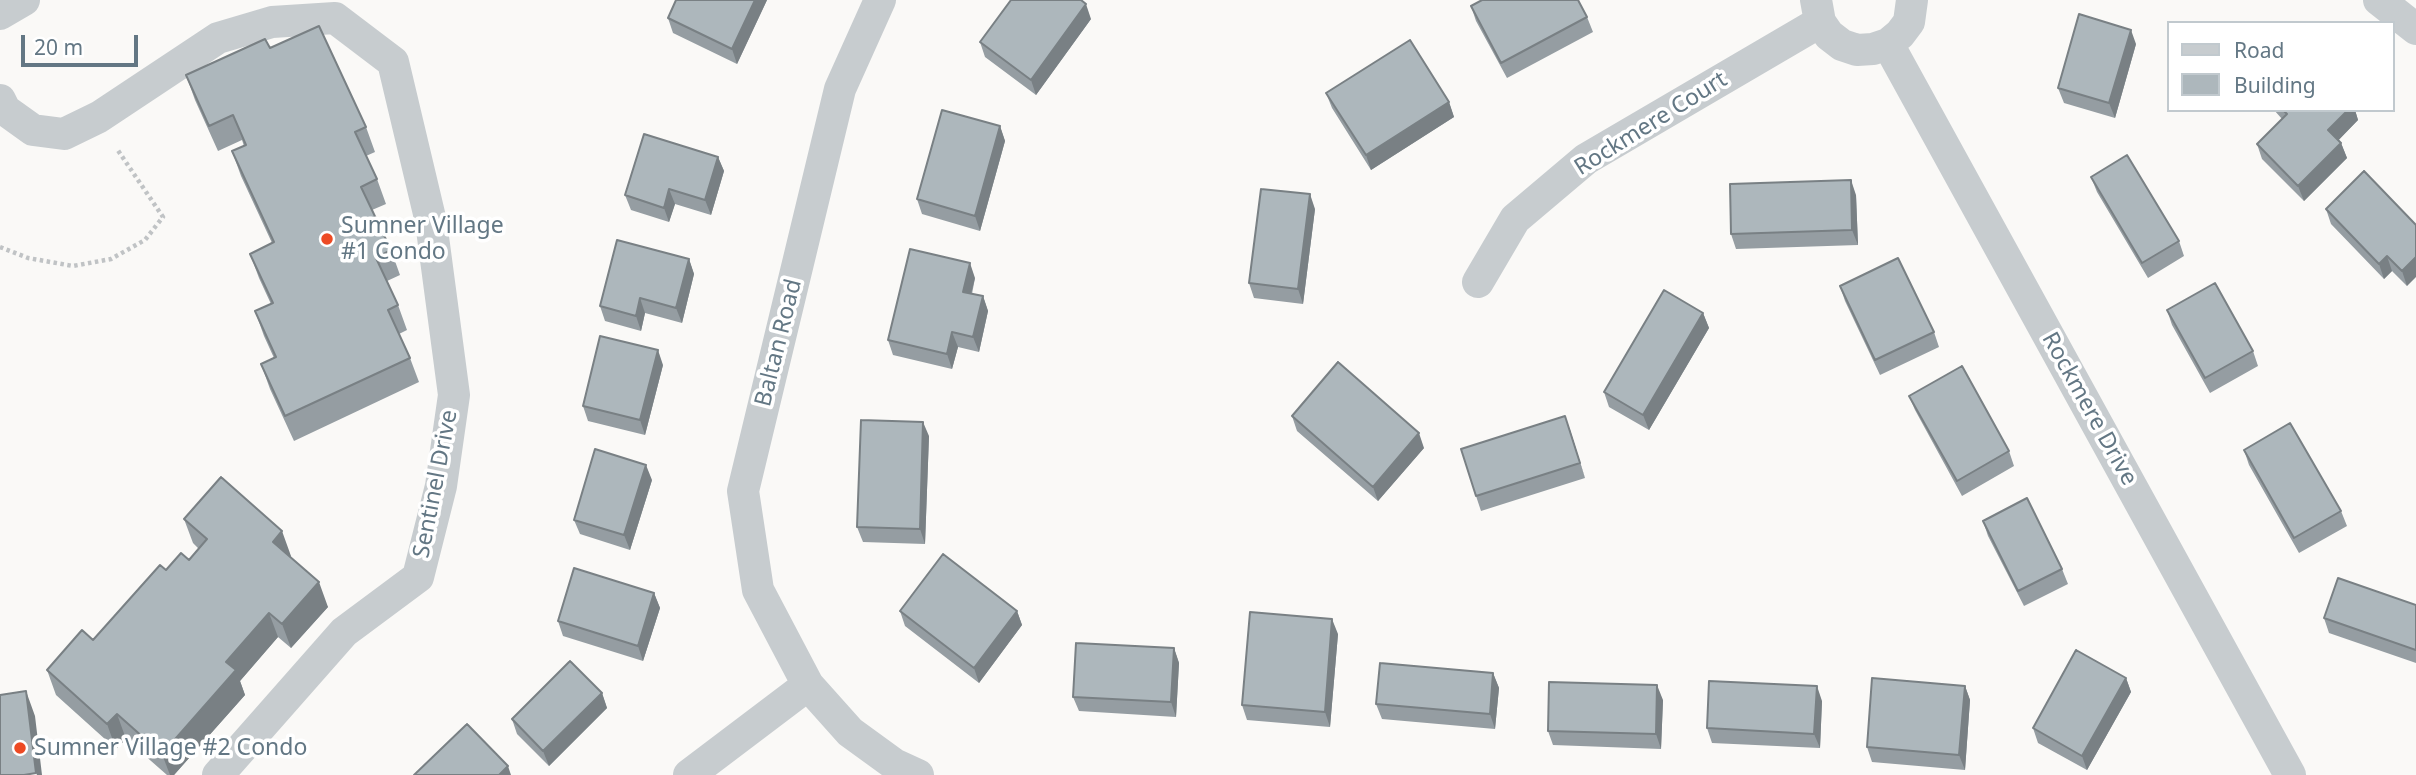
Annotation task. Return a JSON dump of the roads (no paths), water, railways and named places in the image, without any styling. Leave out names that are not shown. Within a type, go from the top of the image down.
[{"type":"street","points":[[0,14],[24,0]]},
{"type":"street","name":"Baltan Road","points":[[880,0],[840,89],[743,491],[758,590],[808,685],[850,732],[894,764],[918,775]]},
{"type":"street","points":[[1818,11],[1829,35],[1842,45],[1857,50],[1873,49],[1888,44],[1900,34],[1909,22],[1912,0]]},
{"type":"street","points":[[2379,0],[2416,29]]},
{"type":"street","name":"Rockmere Court","points":[[1478,282],[1515,219],[1586,159],[1818,11]]},
{"type":"street","name":"Sentinel Drive","points":[[0,100],[5,110],[33,130],[64,134],[99,117],[218,38],[272,22],[335,18],[393,62],[431,222],[454,395],[441,486],[418,577],[344,632],[218,775]]},
{"type":"street","name":"Rockmere Drive","points":[[1888,44],[2290,775]]},
{"type":"street","points":[[689,775],[808,685]]},
{"type":"place","name":"Sumner Village #1 Condo","points":[[327,239]]},
{"type":"place","name":"Sumner Village #2 Condo","points":[[20,748]]}]
